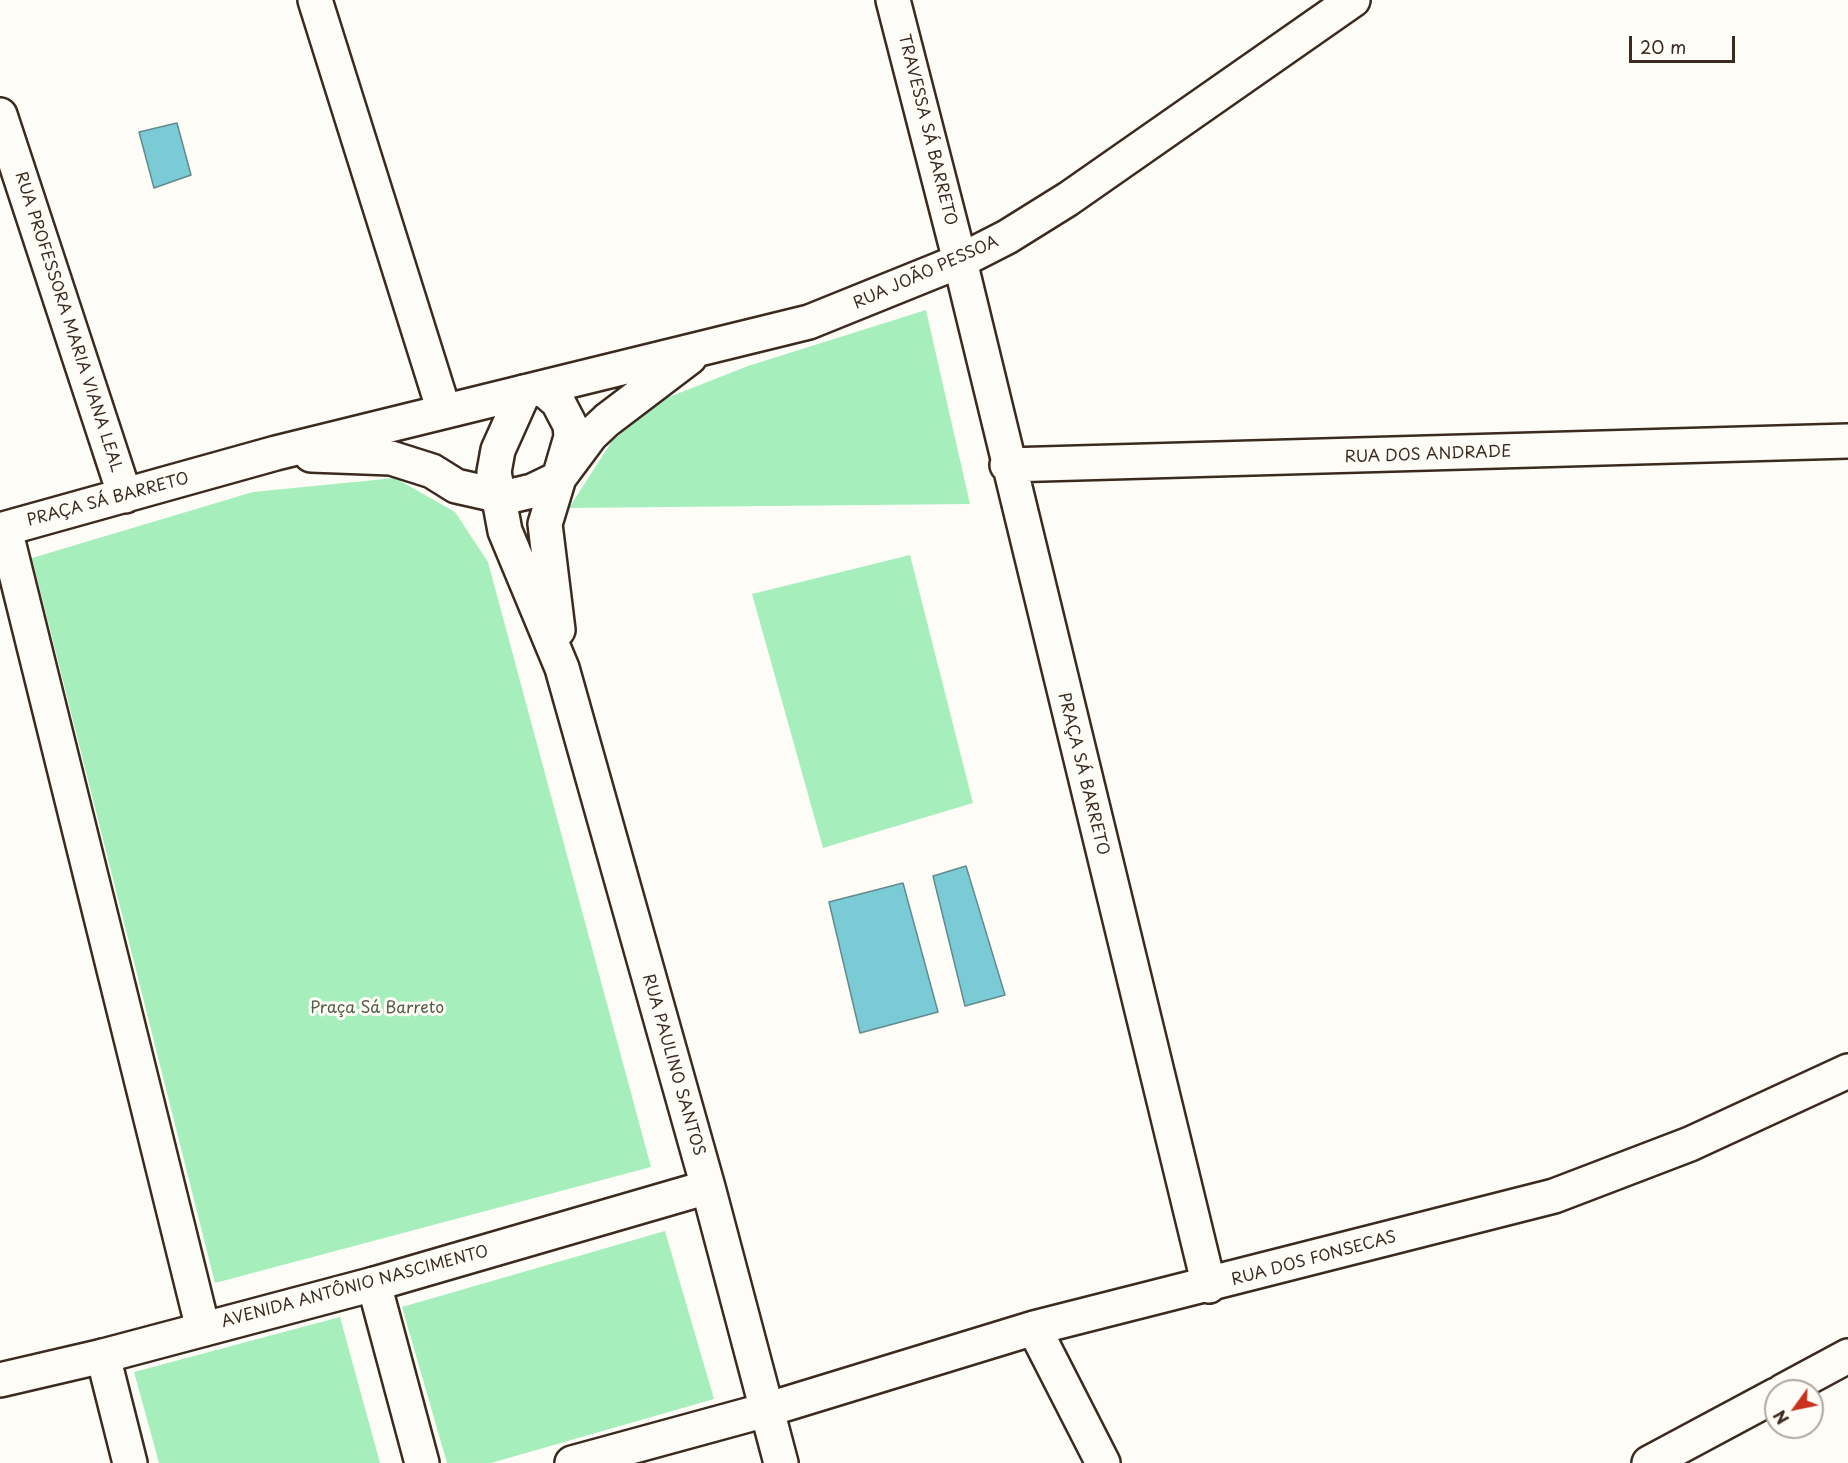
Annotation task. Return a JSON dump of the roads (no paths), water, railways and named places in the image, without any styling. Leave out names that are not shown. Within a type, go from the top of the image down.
[{"type":"street","points":[[315,0],[444,411]]},
{"type":"street","name":"TRAVESSA SÁ BARRETO","points":[[893,0],[960,261]]},
{"type":"street","name":"RUA JOÃO PESSOA","points":[[534,390],[809,322],[960,261],[1007,237],[1068,199],[1353,0]]},
{"type":"street","name":"RUA PROFESSORA MARIA VIANA LEAL","points":[[0,115],[125,496]]},
{"type":"street","name":"PRAÇA SÁ BARRETO","points":[[960,261],[1007,465],[1209,1286]]},
{"type":"street","name":"RUA PAULINO SANTOS","points":[[562,668],[545,524],[559,478],[591,435],[607,420],[703,347]]},
{"type":"street","points":[[534,390],[558,402],[566,413],[570,425],[571,437],[559,478]]},
{"type":"street","name":"PRAÇA SÁ BARRETO","points":[[203,1329],[2,529],[276,453],[534,390]]},
{"type":"street","name":"RUA PAULINO SANTOS","points":[[534,390],[498,450],[494,472],[496,495],[505,531],[562,668],[708,1187],[781,1463]]},
{"type":"street","name":"RUA DOS ANDRADE","points":[[1007,465],[1848,441]]},
{"type":"street","name":"PRAÇA SÁ BARRETO","points":[[276,453],[391,459],[432,471],[446,482],[496,495],[511,496],[532,491],[559,478]]},
{"type":"street","name":"RUA DOS FONSECAS","points":[[766,1410],[1034,1328],[1209,1286],[1554,1196],[1690,1144],[1848,1071]]},
{"type":"street","name":"AVENIDA ANTÔNIO NASCIMENTO","points":[[0,1380],[103,1356],[374,1284],[708,1187]]},
{"type":"street","points":[[374,1284],[422,1463]]},
{"type":"street","points":[[1034,1328],[1104,1463]]},
{"type":"street","points":[[103,1356],[130,1463]]},
{"type":"street","points":[[1805,1379],[1848,1356]]},
{"type":"street","points":[[1649,1463],[1764,1401]]},
{"type":"street","points":[[572,1463],[766,1410]]},
{"type":"water","points":[[177,123],[191,175],[154,188],[139,132]]},
{"type":"water","points":[[966,866],[1005,995],[965,1006],[933,876]]},
{"type":"water","points":[[903,883],[938,1012],[860,1033],[829,902]]},
{"type":"park label","name":"Praça Sá Barreto","points":[[377,1009]]}]
